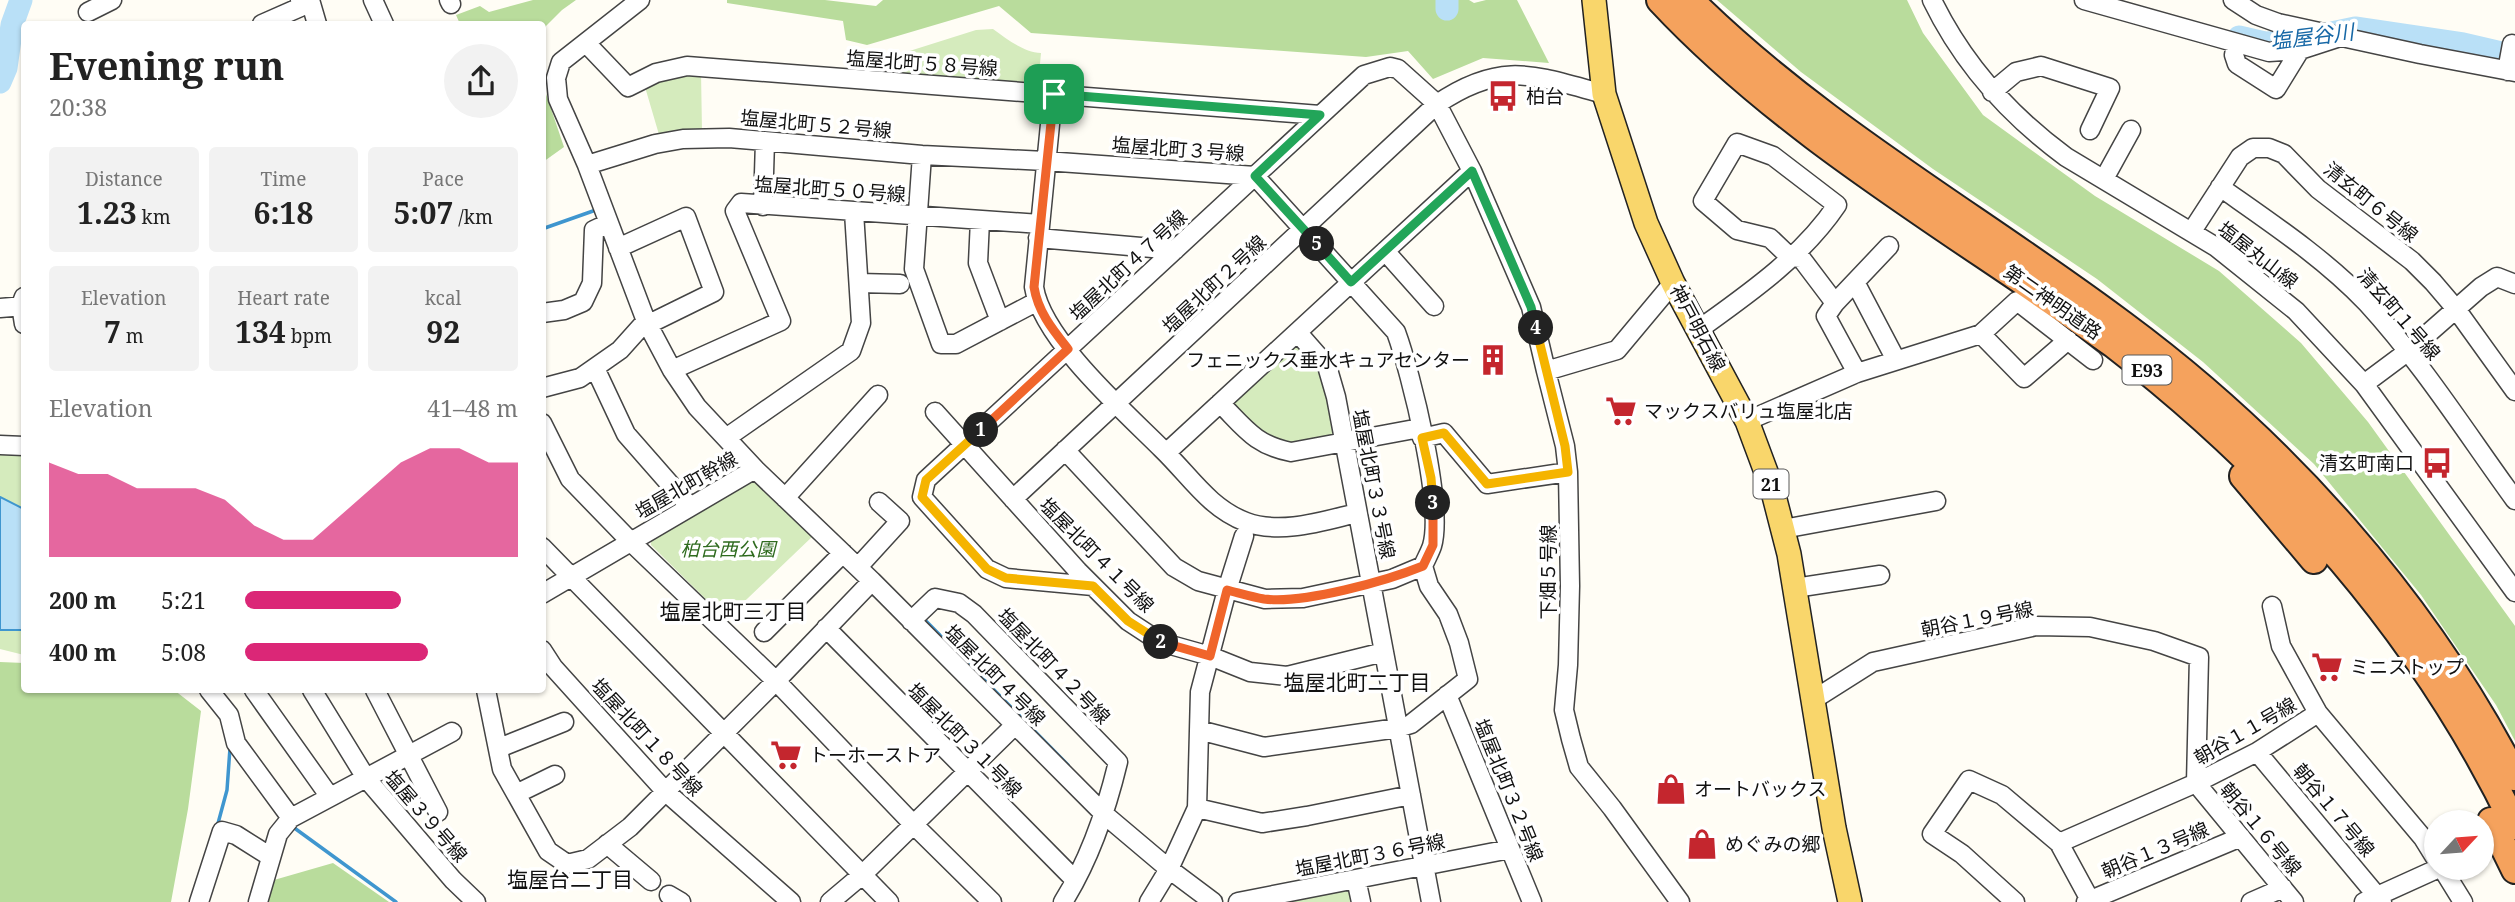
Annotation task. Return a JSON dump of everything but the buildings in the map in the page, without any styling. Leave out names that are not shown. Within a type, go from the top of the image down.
[{"type":"highway","name":"第二神明道路","points":[[1675,5],[1711,21],[1826,117],[2121,323],[2200,385],[2238,419],[2308,489],[2378,570],[2446,663],[2515,778]]},
{"type":"highway","name":"第二神明道路","points":[[1675,5],[1736,73],[1813,136],[2067,311],[2156,377],[2247,458],[2322,536],[2374,600],[2423,667],[2484,766],[2515,870]]},
{"type":"highway","points":[[2067,311],[2210,441],[2314,560]]},
{"type":"main road","name":"神戸明石線","points":[[1594,0],[1604,94],[1646,223],[1673,283],[1747,421],[1772,488],[1795,588],[1834,828],[1850,902]]},
{"type":"street","points":[[88,12],[112,0]]},
{"type":"street","points":[[269,21],[303,6],[300,0]]},
{"type":"street","points":[[310,0],[316,21]]},
{"type":"street","points":[[373,0],[383,21]]},
{"type":"street","name":"塩屋北町幹線","points":[[640,0],[561,62],[556,78],[558,99],[587,165],[646,321],[672,370],[697,407],[755,469],[631,542],[776,681],[992,902]]},
{"type":"street","points":[[2233,0],[2256,15],[2304,29],[2511,71],[2512,44]]},
{"type":"street","points":[[2089,1],[2269,52],[2300,50],[2340,37]]},
{"type":"street","name":"塩屋丸山線","points":[[1934,4],[1977,75],[2044,141],[2192,231],[2296,311],[2364,384],[2513,584]]},
{"type":"street","name":"塩屋北町５８号線","points":[[586,43],[628,87],[656,73],[687,66],[1320,115]]},
{"type":"street","points":[[2236,44],[2234,55],[2237,64],[2276,89],[2300,50]]},
{"type":"street","points":[[1992,92],[2016,72],[2041,66],[2110,88],[2090,130]]},
{"type":"street","name":"塩屋北町４７号線","points":[[1093,586],[1006,578],[987,569],[922,497],[926,480],[1364,75],[1390,67],[1398,69],[1437,104]]},
{"type":"street","name":"塩屋北町２号線","points":[[1013,499],[1437,104],[1459,89],[1474,83],[1513,74],[1548,79],[1604,94]]},
{"type":"street","points":[[1054,94],[1034,287],[1036,302],[1045,319],[1116,403],[1204,496],[1228,513],[1248,523],[1267,527],[1289,527],[1357,513]]},
{"type":"street","name":"下畑５号線","points":[[1437,104],[1472,171],[1531,307],[1565,446],[1570,586],[1564,710],[1579,767],[1612,807],[1680,902]]},
{"type":"street","points":[[2104,179],[2131,130]]},
{"type":"street","name":"塩屋北町５２号線","points":[[587,165],[655,144],[683,139],[729,138],[922,155],[1045,161]]},
{"type":"street","points":[[763,206],[765,141]]},
{"type":"street","points":[[1698,330],[1763,283],[1790,257],[1825,223],[1838,205],[1773,156],[1737,143],[1703,201],[1737,230],[1770,238],[1790,257],[1801,258],[1835,303]]},
{"type":"street","name":"清玄町６号線","points":[[2192,231],[2240,157],[2253,148],[2269,148],[2284,154],[2318,188],[2412,261],[2456,309],[2515,391]]},
{"type":"street","points":[[922,155],[914,270],[941,344],[956,344],[1036,302]]},
{"type":"street","name":"塩屋北町３号線","points":[[1045,161],[1255,176],[1396,332],[1404,354],[1431,478],[1433,545],[1423,566]]},
{"type":"street","points":[[1166,453],[1472,171]]},
{"type":"street","name":"清玄町１号線","points":[[2220,187],[2304,246],[2366,303],[2407,352],[2515,500]]},
{"type":"street","name":"塩屋北町５０号線","points":[[672,370],[781,321],[734,211],[741,204],[980,220],[1175,250]]},
{"type":"street","points":[[726,438],[851,351],[861,323],[854,212]]},
{"type":"street","points":[[546,387],[580,378],[620,350],[646,321],[656,321],[715,292],[686,218],[618,247]]},
{"type":"street","points":[[980,220],[978,263],[1000,321]]},
{"type":"street","points":[[546,312],[564,310],[583,302],[592,284],[594,230],[609,223]]},
{"type":"street","points":[[1857,373],[1826,316],[1889,246]]},
{"type":"street","points":[[1385,251],[1434,306]]},
{"type":"street","points":[[2364,384],[2407,352],[2481,287],[2497,277],[2515,284]]},
{"type":"street","points":[[1855,282],[1896,360]]},
{"type":"street","points":[[859,283],[900,284]]},
{"type":"street","points":[[1546,371],[1617,350],[1673,283]]},
{"type":"street","points":[[1747,421],[1857,373],[1981,334],[2017,302],[2093,360]]},
{"type":"street","points":[[0,307],[21,303]]},
{"type":"street","name":"塩屋北町３３号線","points":[[1298,333],[1327,366],[1432,902]]},
{"type":"street","points":[[1981,334],[2024,378],[2068,341]]},
{"type":"street","points":[[595,368],[626,434],[690,507]]},
{"type":"street","points":[[785,498],[878,395]]},
{"type":"street","points":[[1220,403],[1257,440],[1271,448],[1291,452],[1344,442],[1444,433],[1487,484],[1568,472]]},
{"type":"street","name":"塩屋北町４１号線","points":[[934,411],[1093,586],[1128,621],[1160,642],[1210,656],[1250,672],[1287,676],[1384,652]]},
{"type":"street","points":[[546,431],[570,479],[631,542],[546,592]]},
{"type":"street","points":[[0,445],[21,446]]},
{"type":"street","points":[[1065,450],[1174,567],[1198,581],[1265,599],[1303,598],[1392,579],[1423,566],[1429,586],[1448,614],[1468,679],[1411,724],[1264,747],[1199,730]]},
{"type":"street","name":"塩屋北町４号線","points":[[755,469],[872,580],[1105,815],[1213,902]]},
{"type":"street","points":[[858,567],[900,521],[879,502]]},
{"type":"street","points":[[1783,528],[1936,502]]},
{"type":"street","points":[[1149,902],[1169,869],[1196,808],[1200,692],[1244,536]]},
{"type":"street","points":[[546,551],[888,902]]},
{"type":"street","points":[[764,632],[843,553]]},
{"type":"street","points":[[1795,588],[1880,575]]},
{"type":"street","points":[[487,693],[502,769],[548,851],[567,864],[588,859],[630,827],[666,792],[872,580]]},
{"type":"street","name":"塩屋北町４２号線","points":[[911,621],[935,598],[959,603],[974,614],[1118,762],[1105,815]]},
{"type":"street","points":[[2272,606],[2281,646],[2318,713]]},
{"type":"street","name":"朝谷１９号線","points":[[1813,700],[1873,662],[2036,626],[2090,627],[2144,638],[2199,657],[2196,783]]},
{"type":"street","name":"塩屋北町３１号線","points":[[826,628],[1075,880]]},
{"type":"street","name":"塩屋北町１８号線","points":[[546,656],[666,792],[792,902]]},
{"type":"street","points":[[211,693],[229,715],[236,743],[290,818],[278,834],[258,902]]},
{"type":"street","points":[[256,693],[330,797]]},
{"type":"street","points":[[315,693],[366,778],[452,732]]},
{"type":"street","points":[[377,693],[438,812]]},
{"type":"street","name":"塩屋北町３２号線","points":[[1447,695],[1532,902]]},
{"type":"street","name":"朝谷１１号線","points":[[2059,843],[2196,783],[2257,752],[2318,713],[2424,840]]},
{"type":"street","points":[[499,748],[564,722]]},
{"type":"street","points":[[830,902],[862,875],[1015,725]]},
{"type":"street","name":"朝谷１７号線","points":[[2257,752],[2375,900]]},
{"type":"street","points":[[516,794],[555,775]]},
{"type":"street","name":"塩屋３９号線","points":[[290,818],[366,778],[453,880],[476,902]]},
{"type":"street","points":[[2015,902],[1962,854],[1932,834],[1969,780],[2002,795],[2059,843],[2088,901]]},
{"type":"street","name":"朝谷１６号線","points":[[2196,783],[2289,895]]},
{"type":"street","points":[[1196,808],[1262,822],[1307,816],[1411,794]]},
{"type":"street","points":[[1063,902],[1105,815]]},
{"type":"street","points":[[200,902],[222,831],[236,835],[271,858]]},
{"type":"street","name":"朝谷１３号線","points":[[2088,901],[2241,837]]},
{"type":"street","points":[[607,844],[651,881]]},
{"type":"street","name":"塩屋北町３６号線","points":[[1238,902],[1510,849]]},
{"type":"street","points":[[2375,900],[2424,876]]},
{"type":"street","points":[[1356,879],[1361,902]]},
{"type":"street","points":[[2448,880],[2463,902]]},
{"type":"street","points":[[2251,902],[2289,895]]},
{"type":"green space","points":[[533,0],[576,0],[546,26],[546,21],[459,21],[456,15],[480,6],[489,12]]},
{"type":"green space","points":[[727,0],[825,0],[876,6],[883,0],[1469,0],[1474,3],[1486,0],[1517,0],[1549,63],[1483,58],[1433,79],[1408,51],[1366,57],[1031,33],[999,6],[867,45],[846,40],[843,21],[727,3]]},
{"type":"green space","points":[[1717,0],[1907,0],[1923,33],[1983,115],[2095,196],[2219,271],[2301,343],[2368,422],[2515,626],[2515,741],[2496,705],[2421,595],[2314,464],[2203,362],[2097,279],[1933,169],[1801,72]]},
{"type":"green space","points":[[993,29],[1022,48],[1041,53],[1038,85],[898,76],[900,54],[976,30]]},
{"type":"green space","points":[[701,72],[702,131],[660,138],[645,87],[663,78]]},
{"type":"green space","points":[[546,94],[564,147],[546,160]]},
{"type":"green space","points":[[1294,344],[1302,344],[1321,369],[1336,434],[1315,443],[1273,444],[1232,407],[1232,399]]},
{"type":"green space","points":[[0,450],[21,450],[21,654],[0,649]]},
{"type":"green space","name":"柏台西公園","points":[[749,480],[757,481],[814,535],[726,619],[651,545],[651,536]]},
{"type":"green space","points":[[0,662],[21,663],[21,693],[178,693],[201,711],[188,809],[171,902],[0,902]]},
{"type":"green space","points":[[333,863],[389,902],[267,902],[274,880]]},
{"type":"green space","points":[[1346,887],[1352,891],[1354,902],[1263,902]]},
{"type":"water","points":[[0,497],[21,508],[21,630],[0,630]]},
{"type":"waterway","name":"塩屋谷川","points":[[0,82],[6,68],[12,25],[21,0]]},
{"type":"waterway","points":[[1447,0],[1447,9]]},
{"type":"waterway","name":"塩屋谷川","points":[[2239,37],[2265,43],[2288,42],[2355,28],[2463,44],[2515,56]]},
{"type":"waterway","points":[[546,228],[593,211]]},
{"type":"waterway","points":[[925,620],[1068,765]]},
{"type":"waterway","points":[[217,827],[227,790],[230,748]]},
{"type":"waterway","points":[[293,827],[396,902]]},
{"type":"place","name":"柏台","points":[[1503,96]]},
{"type":"place","name":"フェニックス垂水キュアセンター","points":[[1493,360]]},
{"type":"place","name":"マックスバリュ塩屋北店","points":[[1621,411]]},
{"type":"place","name":"清玄町南口","points":[[2437,463]]},
{"type":"place","name":"ミニストップ","points":[[2327,667]]},
{"type":"place","name":"トーホーストア","points":[[786,755]]},
{"type":"place","name":"オートバックス","points":[[1671,789]]},
{"type":"place","name":"めぐみの郷","points":[[1702,844]]},
{"type":"district","name":"塩屋北町三丁目","points":[[733,611]]},
{"type":"district","name":"塩屋北町二丁目","points":[[1357,682]]},
{"type":"district","name":"塩屋台二丁目","points":[[570,879]]},
{"type":"route","points":[[1054,94],[1320,115],[1255,176],[1351,282],[1472,171],[1531,307],[1565,446],[1568,472],[1487,484],[1444,433],[1422,438],[1431,478],[1433,506],[1433,545],[1423,566],[1392,579],[1303,598],[1265,599],[1227,590],[1210,656],[1160,642],[1128,621],[1093,586],[1006,578],[987,569],[922,497],[926,480],[1068,349],[1045,319],[1036,302],[1034,287],[1054,94]]}]
